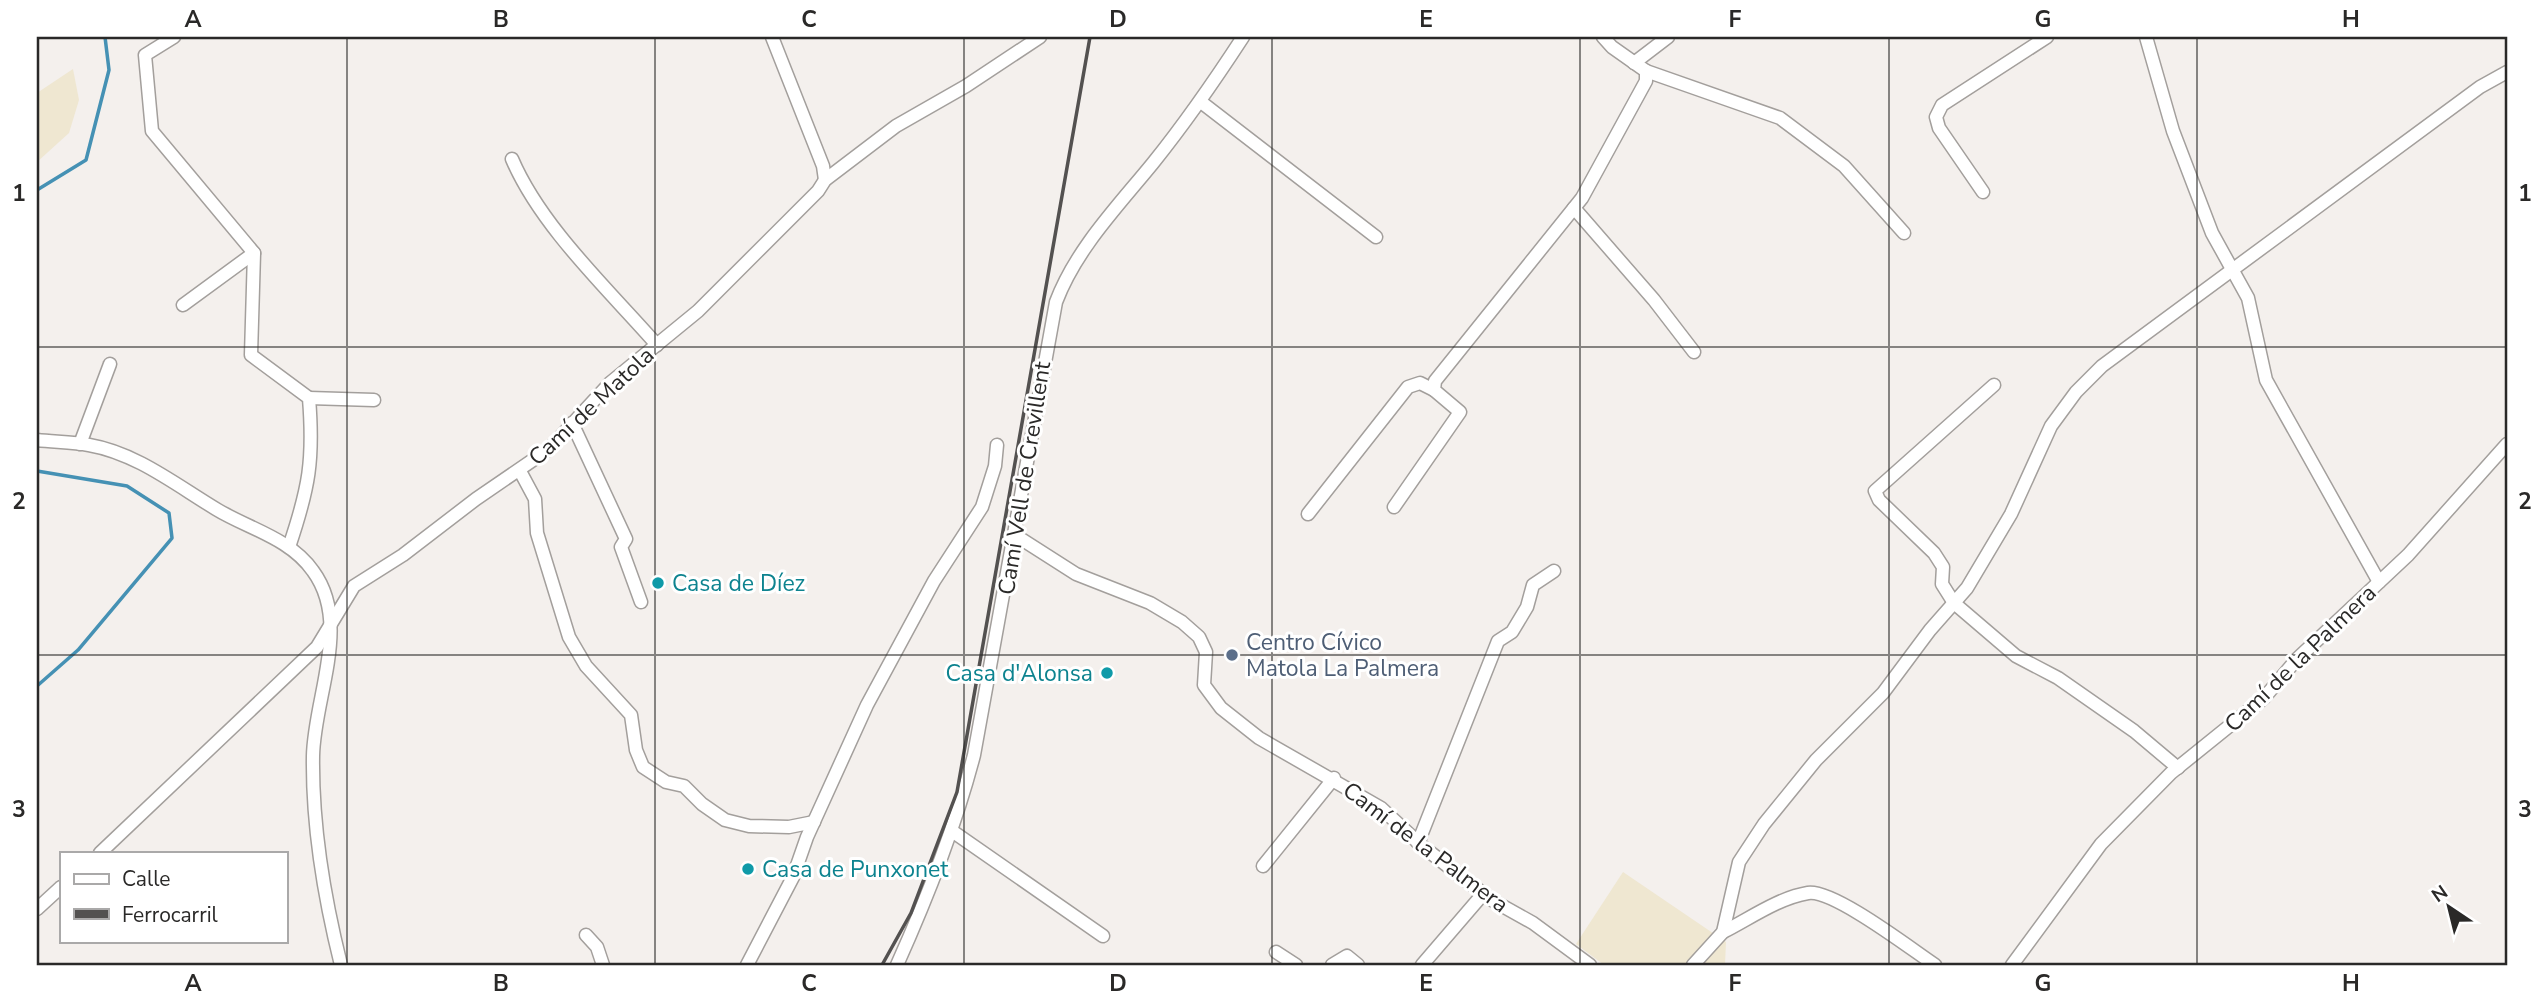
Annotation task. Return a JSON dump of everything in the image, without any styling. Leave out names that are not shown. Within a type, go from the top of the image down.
[{"type":"street","points":[[174,37],[145,55],[152,131],[254,253],[251,355],[309,398],[374,400]]},
{"type":"street","points":[[772,37],[825,180]]},
{"type":"street","name":"Camí de Matola","points":[[101,852],[317,648],[331,619],[354,586],[403,555],[476,499],[550,449],[610,383],[698,311],[818,191],[825,180],[896,126],[966,86],[1040,37]]},
{"type":"street","name":"Camí Vell de Crevillent","points":[[897,965],[932,888],[974,755],[1015,535],[1045,349],[1064,279],[1201,102],[1243,37]]},
{"type":"street","points":[[1603,37],[1646,71],[1780,118],[1844,166],[1904,233]]},
{"type":"street","points":[[1634,63],[1668,37]]},
{"type":"street","points":[[1983,192],[1939,128],[1936,117],[1942,105],[2046,37]]},
{"type":"street","points":[[2146,37],[2173,131],[2212,233],[2248,298],[2266,380],[2379,582]]},
{"type":"street","points":[[1434,390],[1436,380],[1574,208],[1646,81],[1646,71]]},
{"type":"street","points":[[1723,932],[1739,862],[1764,824],[1816,760],[1883,693],[1930,630],[1954,603],[1991,551],[2051,426],[2077,392],[2102,366],[2480,87],[2507,72]]},
{"type":"street","points":[[1201,102],[1376,237]]},
{"type":"street","points":[[512,159],[518,174],[557,229],[657,345]]},
{"type":"street","points":[[1574,208],[1654,300],[1694,352]]},
{"type":"street","points":[[183,305],[254,253]]},
{"type":"street","points":[[80,444],[110,364]]},
{"type":"street","points":[[1308,514],[1408,387],[1420,383],[1434,390],[1460,412],[1394,506]]},
{"type":"street","points":[[1994,385],[1875,491],[1879,500],[1934,553],[1943,567],[1942,584],[1954,603],[2015,656],[2058,678],[2134,731],[2178,768]]},
{"type":"street","points":[[289,547],[306,499],[313,449],[309,398]]},
{"type":"street","points":[[572,423],[626,539],[621,547],[641,602]]},
{"type":"street","points":[[37,440],[80,444],[123,454],[149,467],[220,512],[289,547],[314,571],[326,594],[331,619],[313,755],[319,852],[327,905],[341,965]]},
{"type":"street","name":"Camí de la Palmera","points":[[2011,965],[2101,844],[2178,768],[2264,698],[2297,659],[2408,555],[2507,444]]},
{"type":"street","points":[[747,965],[793,877],[814,822],[867,705],[934,581],[982,507],[995,466],[997,445]]},
{"type":"street","points":[[520,471],[535,499],[537,533],[569,637],[586,666],[631,715],[635,750],[643,767],[666,782],[684,786],[702,804],[725,820],[789,827],[814,822]]},
{"type":"street","name":"Camí de la Palmera","points":[[1015,535],[1076,574],[1150,603],[1182,622],[1199,637],[1206,652],[1204,685],[1221,708],[1259,738],[1334,778],[1381,808],[1418,843],[1483,894],[1533,923],[1590,965]]},
{"type":"street","points":[[1418,843],[1498,641],[1512,632],[1527,607],[1534,585],[1554,570]]},
{"type":"street","points":[[1263,866],[1334,778]]},
{"type":"street","points":[[952,831],[1103,936]]},
{"type":"street","points":[[37,909],[60,888]]},
{"type":"street","points":[[1693,965],[1723,932],[1789,899],[1811,892],[1829,897],[1862,916],[1935,965]]},
{"type":"street","points":[[1422,965],[1483,894]]},
{"type":"street","points":[[586,935],[597,947],[603,965]]},
{"type":"street","points":[[1276,952],[1296,965]]},
{"type":"street","points":[[1332,965],[1347,957],[1358,965]]},
{"type":"shaded area","points":[[73,69],[79,100],[69,133],[37,162],[37,93]]},
{"type":"shaded area","points":[[1623,872],[1726,942],[1725,965],[1604,965],[1576,944]]},
{"type":"waterway","points":[[37,190],[86,160],[109,70],[105,37]]},
{"type":"waterway","points":[[37,471],[127,486],[169,513],[172,538],[78,650],[37,686]]},
{"type":"railway","points":[[882,965],[911,913],[957,792],[1090,37]]},
{"type":"place","name":"Casa de Díez","points":[[658,583]]},
{"type":"place","name":"Centro Cívico Matola La Palmera","points":[[1232,655]]},
{"type":"place","name":"Casa d'Alonsa","points":[[1107,673]]},
{"type":"place","name":"Casa de Punxonet","points":[[748,869]]}]
